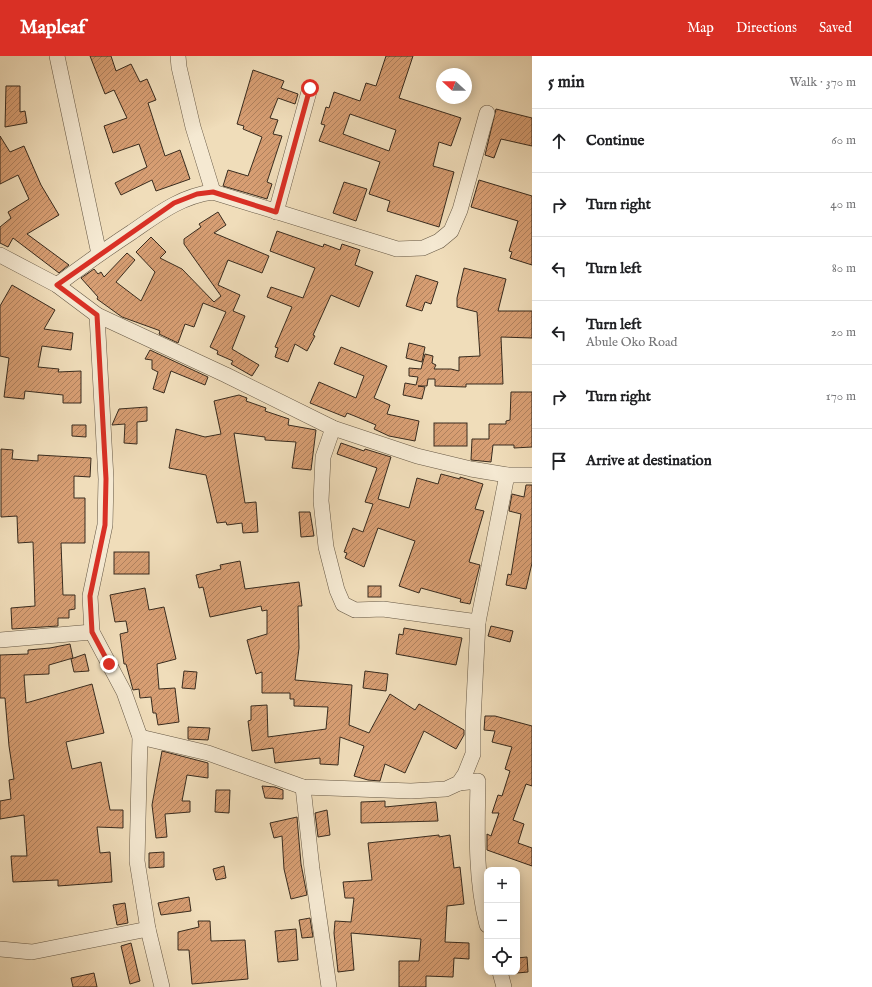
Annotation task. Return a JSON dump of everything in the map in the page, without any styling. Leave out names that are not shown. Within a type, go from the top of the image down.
[{"type":"street","points":[[57,56],[99,254]]},
{"type":"street","points":[[178,56],[179,67],[193,127],[213,192]]},
{"type":"street","points":[[276,212],[310,88]]},
{"type":"street","points":[[57,285],[99,254],[174,203],[197,194],[213,192],[397,249],[423,248],[439,241],[450,231],[460,210],[487,113]]},
{"type":"street","points":[[0,255],[57,285],[97,315],[226,375],[333,428],[417,456],[471,470],[507,475],[532,475]]},
{"type":"street","points":[[97,315],[106,479],[105,525],[90,596],[92,632],[124,692],[140,737],[137,861],[148,929],[162,987]]},
{"type":"street","points":[[333,428],[323,457],[321,501],[326,547],[337,590],[343,604],[355,610],[383,608],[478,622]]},
{"type":"street","points":[[459,783],[466,774],[473,754],[473,721],[478,622],[507,475]]},
{"type":"street","points":[[0,640],[92,632]]},
{"type":"street","points":[[140,737],[208,753],[303,787],[410,791],[446,788],[459,783],[478,781],[476,849],[484,912]]},
{"type":"street","points":[[303,787],[312,869],[329,987]]},
{"type":"street","points":[[0,949],[32,952],[148,929]]},
{"type":"street","points":[[501,975],[504,987]]},
{"type":"building","points":[[90,56],[111,56],[116,71],[131,64],[140,82],[147,79],[156,100],[148,103],[165,156],[180,150],[190,179],[156,191],[152,180],[121,195],[115,183],[147,167],[139,144],[113,153],[104,126],[127,118],[114,90],[105,94]]},
{"type":"building","points":[[386,56],[413,56],[399,98],[461,118],[451,146],[439,142],[433,166],[454,172],[439,227],[387,211],[390,201],[369,194],[380,162],[319,141],[325,125],[321,124],[326,107],[329,108],[334,92],[360,101],[366,83],[376,86]],"holes":[[[350,114],[396,130],[389,151],[343,134]]]},
{"type":"building","points":[[253,70],[284,81],[281,88],[298,94],[295,104],[278,98],[270,118],[278,120],[273,134],[282,136],[267,182],[272,184],[267,199],[223,186],[228,170],[248,176],[262,137],[243,129],[244,126],[237,124]]},
{"type":"building","points":[[6,86],[20,86],[20,112],[25,111],[27,123],[5,127]]},
{"type":"building","points":[[496,109],[532,118],[532,146],[501,139],[494,158],[485,155]]},
{"type":"building","points":[[0,136],[10,152],[24,146],[41,185],[59,215],[27,234],[69,265],[59,273],[13,238],[8,247],[0,243],[0,227],[11,218],[8,212],[29,199],[18,175],[0,184]]},
{"type":"building","points":[[479,180],[532,196],[532,265],[510,258],[512,252],[509,251],[518,221],[471,207]]},
{"type":"building","points":[[344,182],[367,189],[356,221],[333,213]]},
{"type":"building","points":[[218,212],[226,225],[214,233],[269,256],[262,273],[228,260],[218,285],[240,295],[233,311],[245,316],[232,349],[259,365],[252,376],[231,364],[233,361],[217,354],[218,351],[210,347],[226,312],[203,303],[194,327],[185,324],[178,343],[159,334],[160,331],[158,330],[122,317],[97,299],[98,297],[81,278],[94,269],[98,274],[101,272],[104,277],[127,253],[135,260],[116,282],[141,301],[155,272],[136,252],[151,237],[166,252],[160,258],[182,269],[214,302],[221,296],[184,244],[184,239],[201,227],[199,224]]},
{"type":"building","points":[[277,231],[323,247],[324,244],[340,250],[342,244],[360,250],[355,265],[373,272],[359,307],[331,295],[313,335],[315,336],[307,351],[295,344],[288,362],[275,357],[278,348],[275,347],[292,307],[267,297],[271,287],[303,298],[315,268],[270,251]]},
{"type":"building","points":[[464,268],[506,279],[498,311],[532,311],[532,338],[501,337],[503,384],[466,384],[466,387],[435,386],[435,379],[428,379],[427,386],[418,386],[425,387],[422,399],[403,395],[405,383],[416,385],[418,377],[409,376],[409,368],[421,369],[425,354],[433,356],[432,363],[436,365],[434,369],[451,369],[459,371],[459,357],[480,356],[477,312],[457,307],[457,298]]},
{"type":"building","points":[[416,275],[438,282],[431,304],[425,302],[422,311],[406,306]]},
{"type":"building","points":[[12,285],[55,310],[44,329],[73,333],[71,350],[42,346],[38,367],[59,369],[58,372],[81,371],[81,403],[63,403],[63,395],[25,391],[24,399],[4,397],[9,358],[0,356],[0,306]]},
{"type":"building","points":[[409,343],[425,347],[422,362],[406,358]]},
{"type":"building","points":[[341,347],[387,366],[374,398],[390,405],[387,414],[419,421],[415,441],[389,436],[374,429],[376,425],[357,417],[347,413],[345,417],[310,403],[319,382],[356,398],[364,376],[334,364]]},
{"type":"building","points":[[150,350],[208,377],[205,385],[171,371],[164,393],[153,389],[158,372],[152,369],[152,360],[145,359]]},
{"type":"building","points":[[511,392],[532,392],[532,447],[514,448],[514,445],[493,445],[491,462],[471,460],[472,439],[489,439],[489,424],[506,424],[506,421],[510,420]]},
{"type":"building","points":[[239,395],[247,398],[246,401],[266,408],[265,411],[289,419],[288,425],[316,430],[311,470],[292,468],[296,442],[265,440],[265,437],[234,433],[245,503],[256,502],[258,532],[243,533],[242,523],[227,525],[226,522],[217,523],[206,475],[169,468],[176,429],[205,437],[221,434],[214,401]]},
{"type":"building","points":[[147,407],[147,421],[137,422],[137,444],[124,443],[125,424],[112,425],[119,409]]},
{"type":"building","points":[[434,423],[467,423],[467,446],[434,446]]},
{"type":"building","points":[[72,425],[86,425],[86,437],[72,436]]},
{"type":"building","points":[[341,443],[364,451],[365,449],[391,457],[378,499],[409,508],[417,478],[438,484],[441,474],[460,479],[460,477],[483,484],[475,509],[484,511],[469,562],[480,565],[470,604],[460,602],[461,599],[421,588],[419,593],[399,586],[415,541],[378,528],[364,567],[345,558],[347,553],[344,552],[353,528],[363,532],[373,504],[365,502],[377,468],[337,454]]},
{"type":"building","points":[[1,449],[13,450],[12,459],[38,461],[38,455],[91,458],[90,477],[74,476],[74,498],[85,498],[85,543],[61,543],[63,595],[75,595],[75,609],[69,610],[69,618],[58,618],[58,626],[12,629],[11,608],[35,606],[33,542],[18,543],[17,516],[1,517]]},
{"type":"building","points":[[526,485],[532,485],[532,563],[526,589],[506,585],[508,574],[511,575],[521,514],[509,511],[512,494],[524,497]]},
{"type":"building","points":[[299,512],[310,512],[314,536],[301,537]]},
{"type":"building","points":[[114,552],[149,552],[149,574],[114,574]]},
{"type":"building","points":[[240,561],[245,589],[299,582],[302,606],[298,606],[299,648],[295,680],[352,685],[349,725],[369,733],[390,694],[415,710],[419,704],[464,730],[464,735],[456,749],[424,731],[405,773],[385,764],[380,781],[368,780],[354,776],[364,746],[340,737],[338,765],[320,764],[320,758],[275,763],[273,748],[252,751],[248,721],[251,720],[251,706],[267,705],[268,737],[326,729],[328,707],[294,706],[294,699],[290,699],[290,693],[262,693],[262,672],[256,674],[247,640],[267,634],[267,610],[262,611],[261,606],[210,617],[203,587],[199,588],[196,575],[221,569],[220,565]]},
{"type":"building","points":[[368,586],[381,586],[381,597],[368,597]]},
{"type":"building","points":[[145,588],[149,610],[164,607],[176,659],[157,664],[159,689],[175,688],[179,722],[158,725],[156,713],[153,713],[151,697],[140,698],[139,689],[133,690],[126,664],[124,664],[120,634],[128,632],[126,621],[115,622],[110,595]]},
{"type":"building","points":[[491,626],[513,631],[510,642],[488,636]]},
{"type":"building","points":[[404,628],[462,638],[456,665],[396,654],[399,634],[403,635]]},
{"type":"building","points":[[70,644],[73,658],[49,665],[49,674],[24,675],[26,703],[92,684],[104,733],[66,742],[72,769],[101,762],[110,810],[123,810],[123,828],[97,827],[100,853],[110,852],[112,882],[58,886],[58,880],[13,882],[11,856],[27,856],[24,815],[0,819],[0,801],[11,799],[9,780],[14,779],[9,746],[5,698],[0,698],[0,655],[28,654],[28,650]]},
{"type":"building","points":[[85,654],[89,671],[74,672],[71,659]]},
{"type":"building","points":[[184,671],[197,672],[195,689],[182,688]]},
{"type":"building","points":[[365,671],[388,674],[386,691],[363,688]]},
{"type":"building","points":[[485,716],[495,716],[532,726],[532,786],[526,784],[513,820],[524,824],[518,843],[532,848],[532,866],[487,850],[487,834],[491,836],[499,813],[492,813],[498,795],[502,796],[510,771],[505,769],[512,747],[492,742],[495,731],[484,730]]},
{"type":"building","points":[[188,727],[210,728],[208,740],[188,739]]},
{"type":"building","points":[[162,751],[208,763],[208,778],[187,775],[182,801],[190,801],[190,812],[165,814],[167,837],[156,838],[152,805]]},
{"type":"building","points":[[262,786],[275,787],[283,790],[283,799],[265,798]]},
{"type":"building","points":[[216,790],[230,790],[229,813],[215,812]]},
{"type":"building","points":[[385,801],[385,807],[436,802],[438,821],[361,823],[361,802]]},
{"type":"building","points":[[327,810],[330,835],[318,837],[315,813]]},
{"type":"building","points":[[297,817],[301,864],[307,895],[291,899],[284,869],[282,836],[274,838],[270,823]]},
{"type":"building","points":[[439,835],[439,837],[450,835],[454,868],[460,867],[464,904],[447,906],[445,942],[469,943],[469,959],[454,958],[453,977],[426,976],[426,987],[399,987],[399,961],[419,961],[421,939],[351,933],[354,970],[338,972],[334,933],[335,921],[351,922],[354,898],[345,898],[343,882],[372,880],[368,843]]},
{"type":"building","points":[[164,852],[164,867],[149,868],[149,853]]},
{"type":"building","points":[[224,866],[226,878],[216,880],[213,869]]},
{"type":"building","points":[[189,897],[191,911],[161,915],[158,903]]},
{"type":"building","points":[[125,903],[128,923],[117,925],[113,905]]},
{"type":"building","points":[[310,918],[313,937],[302,938],[299,920]]},
{"type":"building","points":[[198,921],[210,921],[211,941],[245,940],[248,979],[192,984],[189,950],[178,950],[178,932],[199,927]]},
{"type":"building","points":[[296,929],[298,960],[278,962],[275,931]]},
{"type":"building","points":[[131,943],[140,981],[130,984],[121,946]]},
{"type":"building","points":[[527,957],[528,972],[520,973],[520,958]]},
{"type":"building","points":[[94,973],[97,987],[73,987],[71,978]]},
{"type":"route","points":[[109,664],[92,632],[90,596],[98,566],[105,525],[106,479],[104,423],[97,315],[57,285],[99,254],[174,203],[197,194],[213,192],[276,212],[310,88]]}]
